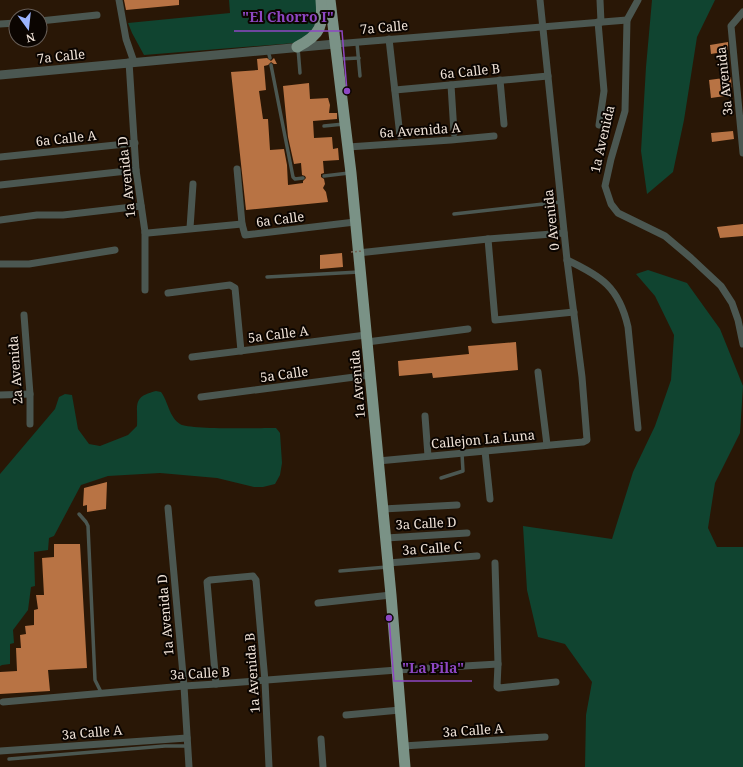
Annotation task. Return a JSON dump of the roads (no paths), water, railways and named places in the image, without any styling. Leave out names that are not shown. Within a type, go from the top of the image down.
[{"type":"main road","points":[[298,47],[307,42],[318,32],[321,25],[321,0]]},
{"type":"main road","name":"1a Avenida","points":[[330,0],[351,172],[398,670],[405,767]]},
{"type":"street","name":"1a Avenida D","points":[[119,0],[132,62],[136,170],[145,232],[145,290]]},
{"type":"street","name":"0 Avenida","points":[[540,0],[564,233],[588,437]]},
{"type":"street","points":[[599,125],[604,91],[599,22],[600,0]]},
{"type":"street","name":"1a Avenida","points":[[638,0],[627,20],[625,110],[605,186],[611,204],[618,213],[665,236],[692,258],[721,286],[732,303],[743,344]]},
{"type":"street","name":"3a Avenida","points":[[743,12],[731,26],[743,153]]},
{"type":"street","points":[[48,19],[97,15]]},
{"type":"street","name":"7a Calle","points":[[0,75],[132,62],[269,54],[298,47],[627,20]]},
{"type":"street","points":[[389,39],[400,136]]},
{"type":"street","name":"6a Calle B","points":[[395,90],[548,76]]},
{"type":"street","points":[[500,80],[504,124]]},
{"type":"street","points":[[451,85],[454,133]]},
{"type":"street","name":"6a Avenida A","points":[[348,147],[494,136]]},
{"type":"street","name":"6a Calle A","points":[[0,157],[135,143]]},
{"type":"street","points":[[237,169],[242,224]]},
{"type":"street","points":[[0,185],[136,170]]},
{"type":"street","points":[[190,228],[193,184]]},
{"type":"street","points":[[0,220],[37,215],[63,215],[141,206]]},
{"type":"street","name":"6a Calle","points":[[145,232],[148,233],[242,224],[246,235],[355,222]]},
{"type":"street","points":[[358,252],[564,233]]},
{"type":"street","points":[[488,239],[495,320],[574,312]]},
{"type":"street","points":[[0,264],[29,264],[115,250]]},
{"type":"street","points":[[567,260],[590,271],[605,282],[617,297],[624,311],[628,327],[638,428]]},
{"type":"street","points":[[168,293],[230,285],[234,286],[236,288],[241,351]]},
{"type":"street","name":"2a Avenida","points":[[24,315],[30,394],[30,424]]},
{"type":"street","points":[[366,338],[468,329]]},
{"type":"street","name":"5a Calle A","points":[[192,357],[366,338]]},
{"type":"street","points":[[538,372],[547,445]]},
{"type":"street","name":"5a Calle","points":[[201,397],[370,375]]},
{"type":"street","points":[[0,395],[30,394]]},
{"type":"street","points":[[425,416],[428,456]]},
{"type":"street","name":"Callejon La Luna","points":[[378,461],[583,442],[587,440],[588,437]]},
{"type":"street","points":[[485,451],[490,499]]},
{"type":"street","points":[[383,509],[457,505]]},
{"type":"street","name":"1a Avenida D","points":[[168,508],[184,686],[189,767]]},
{"type":"street","name":"3a Calle D","points":[[386,538],[467,533]]},
{"type":"street","name":"3a Calle C","points":[[388,565],[477,556]]},
{"type":"street","points":[[495,563],[498,664],[497,687],[556,682]]},
{"type":"street","name":"1a Avenida B","points":[[216,684],[207,584],[208,581],[253,576],[255,578],[265,681],[269,767]]},
{"type":"street","points":[[318,603],[391,595]]},
{"type":"street","name":"3a Calle B","points":[[3,702],[101,692],[498,664]]},
{"type":"street","points":[[346,715],[400,710]]},
{"type":"street","name":"3a Calle A","points":[[403,746],[545,737]]},
{"type":"street","name":"3a Calle A","points":[[0,751],[187,738]]},
{"type":"street","points":[[321,739],[323,767]]},
{"type":"lane","points":[[358,43],[360,76]]},
{"type":"lane","points":[[298,47],[300,73]]},
{"type":"lane","points":[[337,59],[359,58]]},
{"type":"lane","points":[[271,65],[293,177],[295,179],[303,178]]},
{"type":"lane","points":[[324,126],[345,124]]},
{"type":"lane","points":[[324,176],[351,172]]},
{"type":"lane","points":[[454,214],[561,202]]},
{"type":"lane","points":[[267,277],[360,272]]},
{"type":"lane","points":[[441,478],[463,471],[462,453]]},
{"type":"lane","points":[[79,514],[88,526],[95,680],[101,692]]},
{"type":"lane","name":"3a Calle C","points":[[340,571],[388,565]]},
{"type":"lane","points":[[9,759],[165,746],[187,746]]},
{"type":"place","name":"\"El Chorro I\"","points":[[347,91]]},
{"type":"place","name":"\"La Pila\"","points":[[389,618]]}]
